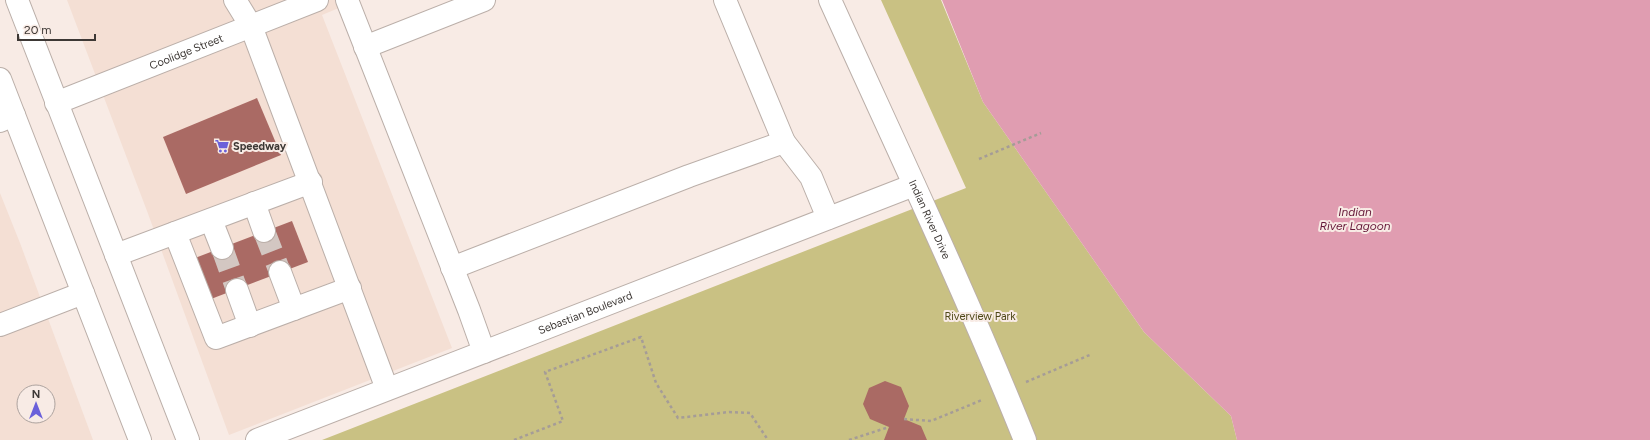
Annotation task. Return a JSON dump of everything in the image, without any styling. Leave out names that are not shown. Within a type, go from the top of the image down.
[{"type":"street","points":[[17,0],[188,440]]},
{"type":"street","points":[[235,0],[251,26],[311,182],[387,389]]},
{"type":"street","name":"Coolidge Street","points":[[56,103],[317,0]]},
{"type":"street","points":[[347,0],[484,352]]},
{"type":"street","points":[[366,47],[484,0]]},
{"type":"street","points":[[725,0],[784,142],[811,177],[828,218]]},
{"type":"street","name":"Indian River Drive","points":[[830,0],[914,184],[1005,390],[1025,440]]},
{"type":"street","points":[[0,79],[7,118],[83,293],[140,440]]},
{"type":"street","points":[[452,268],[689,176],[784,142]]},
{"type":"street","points":[[116,255],[311,182]]},
{"type":"street","name":"Sebastian Boulevard","points":[[257,440],[914,184]]},
{"type":"street","points":[[254,203],[264,231]]},
{"type":"street","points":[[211,220],[222,248]]},
{"type":"street","points":[[175,233],[216,338],[350,288]]},
{"type":"street","points":[[280,272],[294,309]]},
{"type":"street","points":[[237,290],[250,326]]},
{"type":"street","points":[[0,325],[83,293]]},
{"type":"path","points":[[979,159],[1041,134]]},
{"type":"path","points":[[514,440],[563,421],[545,372],[641,337],[656,383],[678,418],[729,412],[750,413],[768,440]]},
{"type":"path","points":[[1023,383],[1092,354]]},
{"type":"path","points":[[904,419],[931,421],[984,399]]},
{"type":"path","points":[[849,440],[889,427]]},
{"type":"shaded area","points":[[67,0],[358,0],[322,15],[452,348],[229,435],[147,211]]},
{"type":"shaded area","points":[[0,193],[20,243],[93,440],[0,440]]},
{"type":"green space","name":"Riverview Park","points":[[881,0],[941,0],[983,102],[1144,332],[1231,416],[1237,440],[322,440],[966,188]]},
{"type":"water","name":"Indian River Lagoon","points":[[942,0],[1650,0],[1650,440],[1237,440],[1231,416],[1144,332],[983,102]]},
{"type":"building","name":"Speedway","points":[[257,98],[281,155],[186,194],[163,137]]},
{"type":"building","points":[[292,221],[308,262],[211,299],[195,258]]},
{"type":"building","points":[[885,381],[901,387],[909,406],[904,419],[921,426],[927,440],[884,440],[889,427],[870,419],[863,404],[869,388]]},
{"type":"tunnel","points":[[264,231],[280,272]]},
{"type":"tunnel","points":[[222,248],[237,290]]},
{"type":"place","name":"Speedway","points":[[222,146]]}]
